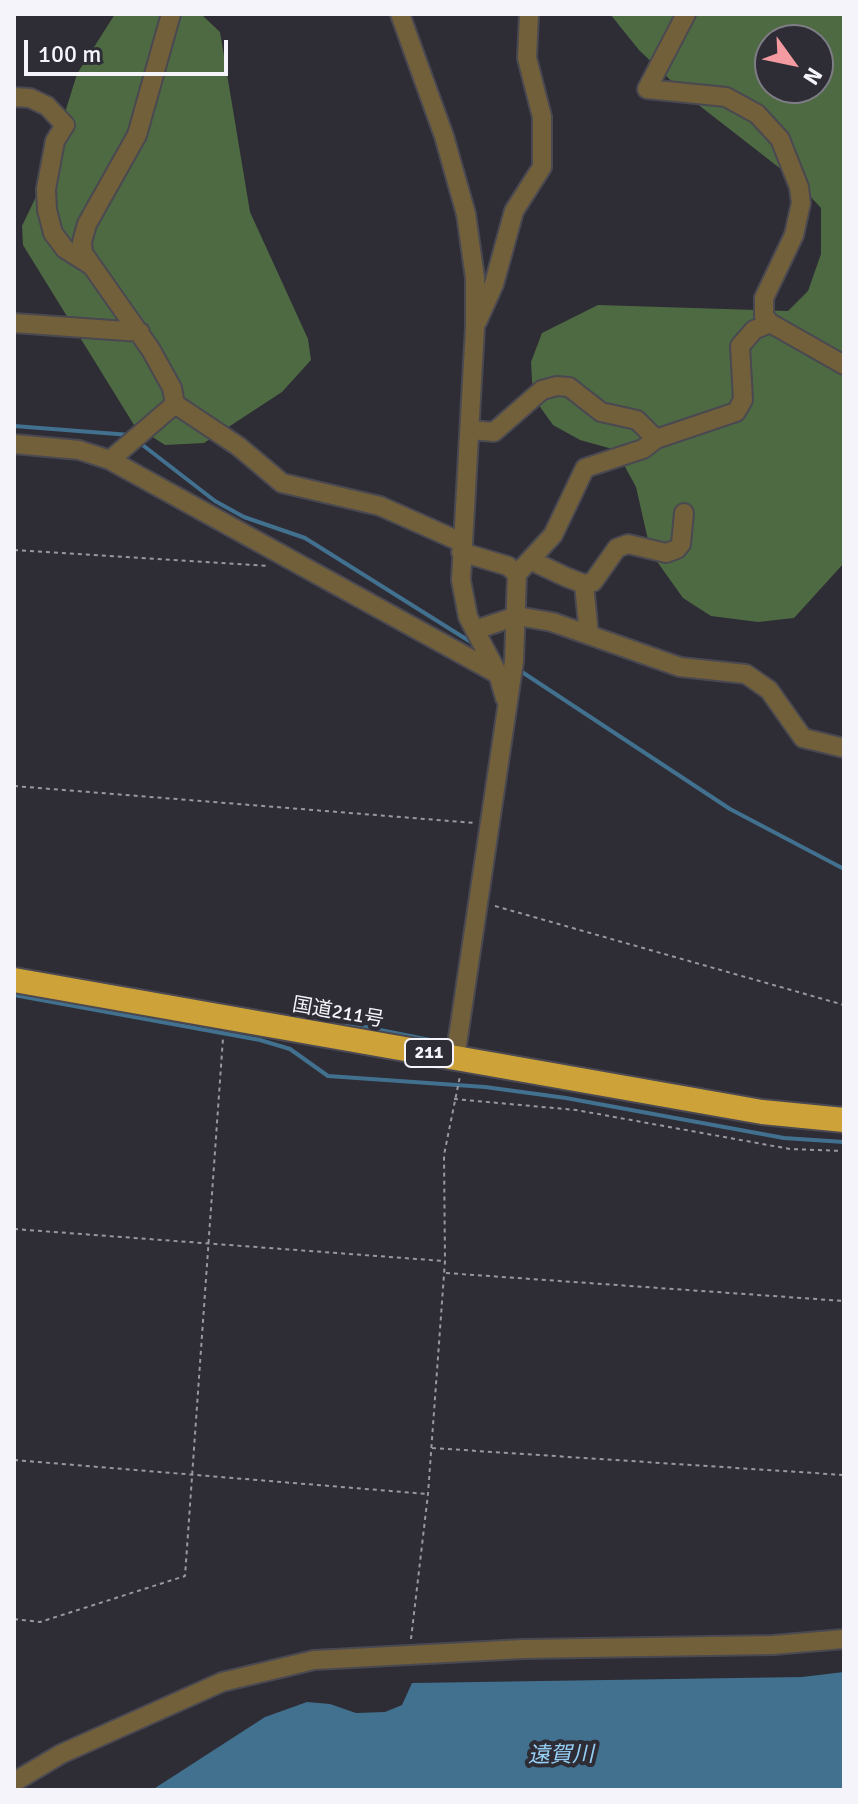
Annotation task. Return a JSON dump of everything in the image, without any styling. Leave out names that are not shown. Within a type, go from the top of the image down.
[{"type":"highway","name":"国道211号","points":[[14,980],[762,1112],[844,1120]]},
{"type":"street","points":[[171,14],[137,135],[83,232],[83,253],[140,332],[172,388],[175,404],[238,446],[282,483],[380,506],[461,547],[508,566],[517,574],[517,616],[504,668],[506,705],[460,1059]]},
{"type":"street","points":[[400,14],[444,136],[466,214],[475,278],[475,327],[472,430],[461,547],[465,634],[504,668]]},
{"type":"street","points":[[475,327],[494,284],[514,211],[542,167],[542,117],[527,58],[529,14]]},
{"type":"street","points":[[686,14],[647,89],[726,97],[745,106],[780,139],[799,187],[801,203],[794,235],[764,298],[764,316],[770,323],[844,365]]},
{"type":"street","points":[[14,97],[30,98],[47,106],[65,125],[55,141],[46,189],[47,210],[53,233],[65,249],[95,267]]},
{"type":"street","points":[[14,323],[140,332]]},
{"type":"street","points":[[517,574],[553,535],[585,468],[643,449],[656,439],[736,412],[743,400],[740,346],[754,330],[770,323]]},
{"type":"street","points":[[472,430],[494,432],[542,390],[557,386],[569,387],[601,412],[637,420],[656,439]]},
{"type":"street","points":[[110,460],[175,404]]},
{"type":"street","points":[[14,444],[79,450],[110,460],[465,634],[504,668]]},
{"type":"street","points":[[532,561],[584,584],[593,582],[617,548],[628,544],[666,553],[677,549],[681,544],[684,513]]},
{"type":"street","points":[[584,584],[589,635]]},
{"type":"street","points":[[465,634],[517,616],[552,622],[680,667],[746,674],[769,690],[803,738],[844,748]]},
{"type":"street","points":[[14,1782],[74,1748],[222,1682],[314,1660],[409,1654],[773,1645],[844,1639]]},
{"type":"path","points":[[14,550],[276,567]]},
{"type":"path","points":[[14,786],[492,824]]},
{"type":"path","points":[[480,901],[844,1005]]},
{"type":"path","points":[[14,1619],[40,1622],[185,1576],[225,1017]]},
{"type":"path","points":[[409,1654],[428,1494],[445,1261],[444,1155],[460,1059]]},
{"type":"path","points":[[454,1099],[576,1110],[790,1149],[844,1151]]},
{"type":"path","points":[[14,1229],[445,1261]]},
{"type":"path","points":[[444,1272],[844,1301]]},
{"type":"path","points":[[430,1448],[844,1475]]},
{"type":"path","points":[[14,1460],[428,1494]]},
{"type":"green space","points":[[115,14],[201,14],[220,32],[250,212],[308,339],[311,360],[282,392],[204,443],[165,445],[134,425],[23,245],[22,226],[44,180],[77,74]]},
{"type":"green space","points":[[610,14],[844,14],[844,563],[794,618],[758,622],[711,616],[683,598],[651,553],[636,487],[616,450],[580,440],[553,425],[533,397],[531,362],[542,333],[598,305],[788,311],[808,291],[821,254],[821,208],[795,180],[687,96],[639,50]]},
{"type":"water","name":"遠賀川","points":[[844,1672],[844,1790],[152,1790],[265,1717],[307,1702],[330,1704],[356,1713],[385,1712],[402,1705],[412,1683],[802,1677]]},
{"type":"waterway","points":[[14,426],[130,435]]},
{"type":"waterway","points":[[140,443],[215,501],[244,517],[305,538],[474,644]]},
{"type":"waterway","points":[[519,670],[730,809],[844,869]]},
{"type":"waterway","points":[[14,995],[260,1040],[290,1049],[328,1076],[485,1087],[566,1098],[784,1138],[844,1142]]},
{"type":"waterway","points":[[339,1026],[355,1025],[445,1043]]}]
